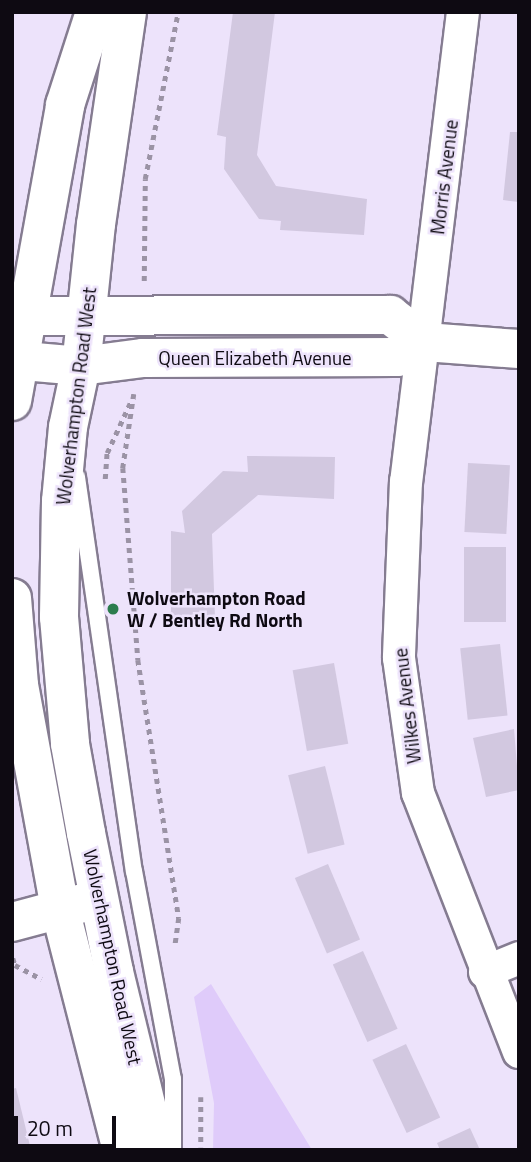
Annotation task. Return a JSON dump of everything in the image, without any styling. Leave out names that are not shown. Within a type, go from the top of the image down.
[{"type":"main road","points":[[12,401],[19,317],[65,105],[96,12]]},
{"type":"main road","name":"Wolverhampton Road West","points":[[127,12],[81,366],[68,427],[61,501],[59,617],[70,744],[99,899],[157,1150]]},
{"type":"main road","points":[[19,317],[86,319],[390,315],[425,342]]},
{"type":"main road","name":"Queen Elizabeth Avenue","points":[[15,361],[81,366],[143,358],[397,357],[425,342],[519,349]]},
{"type":"main road","name":"Wolverhampton Road West","points":[[12,598],[19,685],[60,909],[122,1150]]},
{"type":"main road","points":[[12,922],[99,899]]},
{"type":"street","name":"Morris Avenue","points":[[425,342],[463,12]]},
{"type":"street","name":"Wilkes Avenue","points":[[425,342],[406,481],[399,658],[418,793],[485,972],[519,1052]]},
{"type":"street","points":[[485,972],[519,958]]},
{"type":"lane","points":[[68,427],[134,871],[173,1079],[173,1150]]},
{"type":"path","points":[[144,317],[145,179],[178,12]]},
{"type":"path","points":[[143,358],[123,468],[138,660],[179,918],[175,951]]},
{"type":"path","points":[[200,1093],[201,1150]]},
{"type":"shaded area","points":[[211,984],[312,1150],[213,1150],[214,1103],[194,997]]},
{"type":"building","points":[[233,12],[275,12],[257,155],[276,186],[367,199],[364,235],[280,230],[281,221],[259,219],[224,169],[226,137],[217,135]]},
{"type":"building","points":[[510,132],[519,132],[519,202],[503,200]]},
{"type":"building","points":[[247,456],[335,457],[334,499],[258,495],[212,534],[215,618],[171,621],[171,531],[185,533],[182,511],[223,471],[248,472]]},
{"type":"building","points":[[468,463],[510,465],[506,534],[464,532]]},
{"type":"building","points":[[464,547],[506,547],[506,622],[464,622]]},
{"type":"building","points":[[500,644],[508,716],[468,720],[460,648]]},
{"type":"building","points":[[334,663],[348,744],[307,751],[293,670]]},
{"type":"building","points":[[514,729],[519,790],[486,797],[473,738]]},
{"type":"building","points":[[325,766],[345,845],[308,854],[288,775]]},
{"type":"building","points":[[328,864],[360,939],[327,954],[295,878]]},
{"type":"building","points":[[363,951],[398,1029],[367,1042],[333,964]]},
{"type":"building","points":[[406,1044],[440,1117],[407,1133],[372,1060]]},
{"type":"building","points":[[16,1088],[30,1146],[12,1150],[12,1089]]},
{"type":"building","points":[[470,1128],[480,1150],[440,1150],[437,1143]]},
{"type":"place","name":"Wolverhampton Road W / Bentley Rd North","points":[[113,609]]}]
